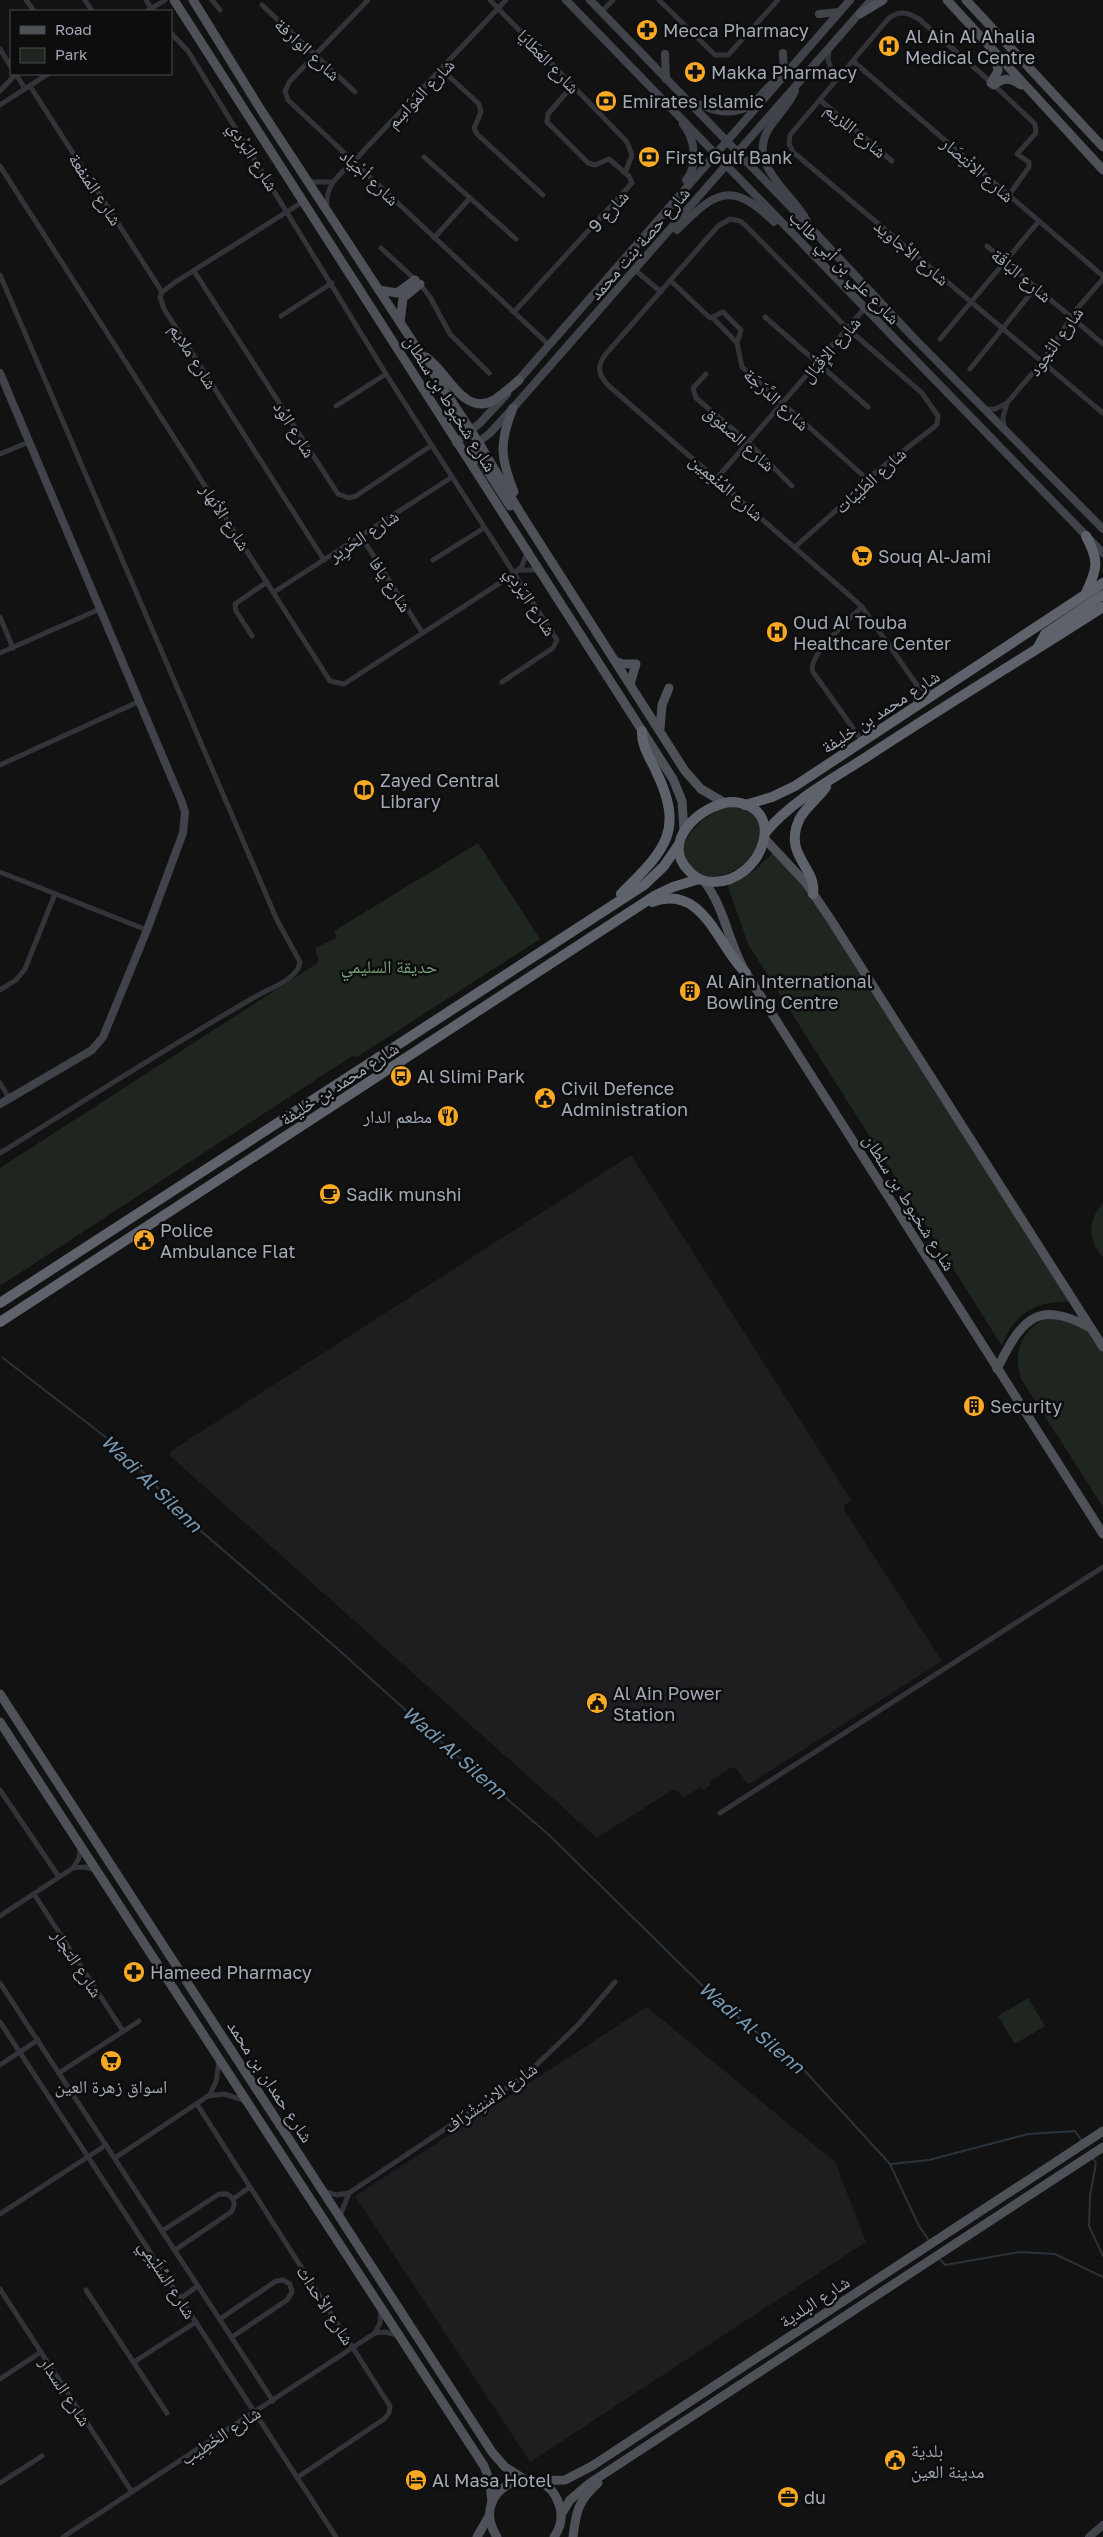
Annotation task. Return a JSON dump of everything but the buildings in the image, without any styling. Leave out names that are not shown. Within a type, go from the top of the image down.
[{"type":"highway","points":[[1085,595],[1094,578],[1096,564],[1093,551],[1086,536]]},
{"type":"highway","name":"شارع محمد بن خليفة","points":[[745,805],[788,790],[1103,583]]},
{"type":"highway","points":[[1038,648],[1045,634],[1103,594]]},
{"type":"highway","name":"شارع محمد بن خليفة","points":[[765,836],[785,812],[827,783],[955,699],[1103,607]]},
{"type":"highway","points":[[611,906],[655,860],[668,833],[670,818],[667,795],[644,744],[642,731]]},
{"type":"highway","points":[[813,894],[813,883],[799,859],[795,837],[802,815],[818,798],[827,783]]},
{"type":"highway","points":[[725,802],[745,805],[761,818],[765,836],[760,854],[741,873],[717,882],[701,879],[691,873],[682,862],[679,844],[684,830],[702,813],[725,802]]},
{"type":"highway","name":"شارع محمد بن خليفة","points":[[0,1304],[651,879],[669,859],[679,844]]},
{"type":"highway","name":"شارع محمد بن خليفة","points":[[0,1322],[637,907],[672,886],[701,879]]},
{"type":"highway","points":[[637,907],[668,898],[692,905],[706,917],[729,955],[746,973]]},
{"type":"main road","name":"شارع شخبوط بن سلطان","points":[[174,0],[642,731],[678,790],[682,801],[684,830]]},
{"type":"main road","name":"شارع شخبوط بن سلطان","points":[[193,0],[479,443],[522,514],[692,780],[701,789],[725,802]]},
{"type":"main road","name":"شارع علي بن أبي طالب","points":[[566,0],[1103,553]]},
{"type":"main road","name":"شارع علي بن أبي طالب","points":[[590,0],[810,227],[982,409],[1103,529]]},
{"type":"main road","name":"شارع حصة بنت محمد","points":[[456,442],[471,431],[520,380],[715,153],[850,0]]},
{"type":"main road","name":"شارع حصة بنت محمد","points":[[464,454],[479,443],[513,408],[667,235],[737,152],[871,0]]},
{"type":"main road","points":[[860,14],[883,0]]},
{"type":"main road","points":[[966,0],[1103,147]]},
{"type":"main road","points":[[947,1],[1103,170]]},
{"type":"main road","points":[[819,14],[839,12]]},
{"type":"main road","points":[[993,84],[998,71],[994,52]]},
{"type":"main road","points":[[684,97],[706,108],[725,112],[751,105],[770,86],[784,77],[783,53]]},
{"type":"main road","points":[[665,54],[666,79]]},
{"type":"main road","points":[[993,84],[1008,79],[1027,89]]},
{"type":"main road","points":[[646,81],[685,126],[694,152],[690,175],[671,198],[666,211]]},
{"type":"main road","points":[[798,83],[790,102],[768,130],[763,150],[764,160],[774,178],[801,208],[810,227]]},
{"type":"main road","points":[[667,235],[676,231],[708,200],[728,195],[749,199],[781,228],[796,237]]},
{"type":"main road","points":[[379,290],[397,293],[418,282]]},
{"type":"main road","points":[[400,322],[403,298],[418,282]]},
{"type":"main road","points":[[420,353],[437,366],[457,392],[472,401],[490,402],[520,380]]},
{"type":"main road","points":[[0,373],[181,800],[185,823],[147,930],[103,1036],[92,1050],[0,1104]]},
{"type":"main road","points":[[513,408],[503,435],[502,455],[522,514]]},
{"type":"main road","points":[[473,469],[472,457],[476,454],[526,531],[543,547]]},
{"type":"main road","points":[[615,661],[622,664],[636,664],[630,684]]},
{"type":"main road","points":[[660,729],[662,705],[669,688]]},
{"type":"main road","points":[[765,836],[813,894],[1103,1347]]},
{"type":"main road","name":"شارع شخبوط بن سلطان","points":[[701,879],[719,905],[733,948],[746,973],[1103,1534]]},
{"type":"main road","points":[[998,1369],[1016,1333],[1033,1320],[1046,1316],[1060,1315],[1073,1318],[1092,1329]]},
{"type":"main road","name":"شارع حمدان بن محمد","points":[[0,1694],[492,2452],[504,2467],[524,2479]]},
{"type":"main road","name":"شارع حمدان بن محمد","points":[[0,1722],[484,2466],[490,2482],[492,2503]]},
{"type":"main road","name":"شارع البلدية","points":[[524,2479],[536,2481],[565,2480],[580,2473],[1103,2131]]},
{"type":"main road","name":"شارع البلدية","points":[[554,2537],[570,2500],[584,2487],[1103,2147]]},
{"type":"main road","points":[[572,2537],[576,2514],[582,2498],[614,2468]]},
{"type":"main road","points":[[476,2537],[489,2516],[492,2503],[501,2489],[515,2480],[524,2479]]},
{"type":"main road","points":[[536,2481],[552,2490],[557,2498],[561,2518],[560,2537]]},
{"type":"main road","points":[[489,2516],[497,2537]]},
{"type":"main road","points":[[1089,2537],[1103,2525]]},
{"type":"street","points":[[146,0],[151,10],[165,0]]},
{"type":"street","points":[[212,0],[220,10]]},
{"type":"street","name":"شارع أجْيَاد","points":[[368,0],[286,86],[288,100],[550,345]]},
{"type":"street","name":"شارع العَطَايَا","points":[[490,0],[627,142],[632,155],[625,172]]},
{"type":"street","name":"شارع المَوَاسِم","points":[[331,182],[353,162],[442,70],[506,0]]},
{"type":"street","points":[[601,12],[613,0]]},
{"type":"street","points":[[659,0],[715,55],[728,55],[778,0]]},
{"type":"street","name":"شارع الوارفة","points":[[262,5],[355,92]]},
{"type":"street","name":"شارع الأجاويد","points":[[1009,195],[1029,167],[1029,162],[1017,154],[1034,134],[1036,126],[993,84],[919,19],[905,12],[898,13],[888,19],[854,62],[838,77],[790,135],[789,144],[794,152],[1103,413]]},
{"type":"street","name":"شارع البَرْدِي","points":[[172,34],[188,51],[288,211],[386,374],[557,643],[553,648],[502,682]]},
{"type":"street","points":[[830,47],[828,60],[832,72]]},
{"type":"street","points":[[0,49],[10,65]]},
{"type":"street","name":"شارع الانْتِصَار","points":[[854,62],[1103,277]]},
{"type":"street","points":[[809,71],[821,69],[832,72],[838,77]]},
{"type":"street","points":[[442,70],[479,104],[481,112],[474,128],[477,134],[543,195]]},
{"type":"street","points":[[0,91],[15,75]]},
{"type":"street","name":"شارع المَنفعة","points":[[17,75],[28,87],[162,292]]},
{"type":"street","points":[[0,105],[46,75]]},
{"type":"street","name":"شارع 9","points":[[514,312],[628,190],[632,181],[625,172],[609,160],[595,164],[588,163],[547,122],[548,114],[572,86]]},
{"type":"street","name":"شارع اللزيم","points":[[820,100],[892,161]]},
{"type":"street","points":[[424,157],[516,239]]},
{"type":"street","name":"شارع الأنهار","points":[[0,166],[327,677],[335,684],[344,684],[514,574],[525,562],[527,552]]},
{"type":"street","points":[[309,182],[331,182],[327,196],[327,210]]},
{"type":"street","points":[[434,238],[470,198]]},
{"type":"street","points":[[162,292],[304,201]]},
{"type":"street","name":"شارع المُنْعِمِين","points":[[934,695],[917,685],[862,607],[609,386],[600,374],[599,364],[718,226],[726,220],[735,219],[745,225],[847,328],[922,393],[936,411]]},
{"type":"street","points":[[940,339],[1039,221]]},
{"type":"street","name":"شارع البَاقَة","points":[[987,246],[1103,344]]},
{"type":"street","points":[[381,248],[418,282],[430,297],[450,334],[489,373]]},
{"type":"street","points":[[635,270],[661,292]]},
{"type":"street","name":"شارع الوُد","points":[[194,271],[338,494],[349,498],[356,496],[432,445]]},
{"type":"street","points":[[0,274],[277,920],[300,962],[294,975],[244,1003],[0,1153]]},
{"type":"street","name":"شارع النُجود","points":[[1007,403],[1042,362],[1072,317],[1103,277]]},
{"type":"street","points":[[671,280],[713,318],[737,343]]},
{"type":"street","points":[[281,316],[332,283]]},
{"type":"street","points":[[970,368],[1036,287]]},
{"type":"street","name":"شارع ملايم","points":[[162,292],[160,301],[164,309],[324,560]]},
{"type":"street","name":"شارع الإِقْبَال","points":[[716,478],[782,405],[864,309]]},
{"type":"street","name":"شارع الدَّرَجَة","points":[[713,318],[723,312],[741,330],[737,343],[742,367],[782,405],[867,479]]},
{"type":"street","points":[[765,317],[868,407]]},
{"type":"street","points":[[336,406],[386,374]]},
{"type":"street","name":"شارع الصفوق","points":[[706,374],[694,388],[696,398],[748,442],[792,486]]},
{"type":"street","points":[[982,409],[995,408],[1007,403]]},
{"type":"street","points":[[1005,432],[1003,417],[1007,403]]},
{"type":"street","name":"شارع الطَيْبَات","points":[[795,547],[851,497],[867,479],[933,428],[938,421],[936,411]]},
{"type":"street","points":[[0,454],[30,442]]},
{"type":"street","name":"شارع الحَرِير","points":[[274,592],[452,477]]},
{"type":"street","points":[[433,560],[484,528]]},
{"type":"street","name":"شارع يافا","points":[[361,536],[422,632]]},
{"type":"street","points":[[519,570],[538,570]]},
{"type":"street","points":[[252,636],[235,609],[235,604],[267,582]]},
{"type":"street","points":[[862,607],[812,660],[811,666],[813,672],[863,742]]},
{"type":"street","points":[[0,653],[100,609]]},
{"type":"street","points":[[0,617],[13,648]]},
{"type":"street","points":[[915,708],[917,685]]},
{"type":"street","points":[[0,765],[140,701]]},
{"type":"street","points":[[0,872],[147,930]]},
{"type":"street","points":[[0,990],[16,980],[25,969],[55,894]]},
{"type":"street","points":[[0,1084],[9,1098]]},
{"type":"street","points":[[720,1813],[1103,1567]]},
{"type":"street","points":[[0,1790],[59,1877]]},
{"type":"street","points":[[0,1916],[73,1868],[79,1858],[80,1846]]},
{"type":"street","points":[[73,1868],[85,1867],[96,1870]]},
{"type":"street","name":"شارع التجار","points":[[34,1894],[123,2031]]},
{"type":"street","name":"شارع السِّلَيْمِي","points":[[0,1982],[273,2401]]},
{"type":"street","name":"شارع الاسْتِشْرَاف","points":[[349,2194],[526,2075],[579,2024],[615,1982]]},
{"type":"street","points":[[59,2073],[139,2021]]},
{"type":"street","name":"شارع السِّلَيْمِي","points":[[0,2022],[336,2537]]},
{"type":"street","points":[[0,2065],[38,2040]]},
{"type":"street","points":[[115,2158],[208,2096],[216,2082],[218,2058]]},
{"type":"street","points":[[208,2096],[232,2095],[247,2102]]},
{"type":"street","name":"شارع الأحداث","points":[[197,2104],[389,2402],[389,2413],[384,2419],[298,2477]]},
{"type":"street","points":[[0,2214],[106,2145]]},
{"type":"street","points":[[233,2199],[250,2187]]},
{"type":"street","points":[[323,2191],[336,2195],[349,2194],[340,2216]]},
{"type":"street","points":[[162,2231],[219,2194],[227,2194],[233,2199],[235,2205],[231,2212],[175,2250]]},
{"type":"street","name":"شارع السِّلَيْمِي","points":[[220,2319],[276,2281],[283,2280],[290,2284],[292,2292],[288,2300],[232,2337]]},
{"type":"street","points":[[181,2298],[198,2286]]},
{"type":"street","name":"شارع السدار","points":[[0,2289],[132,2492]]},
{"type":"street","points":[[86,2290],[167,2413]]},
{"type":"street","points":[[381,2308],[381,2318],[376,2333],[390,2332],[400,2336]]},
{"type":"street","points":[[134,2362],[196,2322]]},
{"type":"street","name":"شارع الخَطِيب","points":[[64,2537],[376,2333]]},
{"type":"street","points":[[0,2379],[41,2352]]},
{"type":"street","points":[[0,2484],[42,2456]]},
{"type":"shaded area","points":[[631,1155],[851,1500],[845,1505],[844,1510],[942,1661],[751,1783],[747,1783],[736,1768],[730,1768],[709,1782],[711,1785],[703,1790],[701,1787],[683,1798],[678,1791],[672,1790],[597,1838],[169,1455],[171,1451]]},
{"type":"shaded area","points":[[645,2008],[648,2008],[835,2162],[866,2242],[530,2462],[355,2196]]},
{"type":"green space","points":[[727,806],[743,808],[753,814],[759,825],[762,840],[746,862],[727,873],[708,878],[693,869],[685,859],[683,849],[686,839],[693,829],[703,820]]},
{"type":"green space","name":"حديقة السليمي","points":[[478,843],[540,939],[357,1057],[352,1056],[0,1286],[0,1168],[319,962],[315,948],[337,938],[334,931]]},
{"type":"green space","points":[[775,851],[800,877],[1070,1302],[1047,1304],[1028,1311],[1013,1325],[1002,1346],[748,944],[727,884],[755,870]]},
{"type":"green space","points":[[1103,1203],[1103,1257],[1094,1244],[1091,1230],[1094,1216]]},
{"type":"green space","points":[[1054,1317],[1083,1324],[1103,1348],[1103,1507],[1021,1379],[1018,1358],[1022,1340],[1034,1326],[1043,1320]]},
{"type":"green space","points":[[1028,1998],[1045,2026],[1015,2044],[998,2016]]},
{"type":"waterway","name":"Wadi Al Silenn","points":[[3,1358],[121,1449],[187,1519],[548,1834],[719,2002],[804,2070],[890,2164],[919,2226],[930,2242]]},
{"type":"waterway","name":"Wadi Al Silenn","points":[[891,2164],[929,2160],[1028,2134],[1075,2131],[1082,2141]]},
{"type":"waterway","name":"Wadi Al Silenn","points":[[1093,2158],[1096,2163],[1090,2196],[1089,2226],[1103,2256]]},
{"type":"waterway","name":"Wadi Al Silenn","points":[[940,2259],[945,2265],[1020,2252],[1055,2254],[1103,2277]]},
{"type":"place","name":"Mecca Pharmacy","points":[[647,30]]},
{"type":"place","name":"Al Ain Al Ahalia Medical Centre","points":[[889,46]]},
{"type":"place","name":"Makka Pharmacy","points":[[695,72]]},
{"type":"place","name":"Emirates Islamic","points":[[606,101]]},
{"type":"place","name":"First Gulf Bank","points":[[649,157]]},
{"type":"place","name":"Souq Al-Jami","points":[[862,556]]},
{"type":"place","name":"Oud Al Touba Healthcare Center","points":[[777,632]]},
{"type":"place","name":"Zayed Central Library","points":[[364,790]]},
{"type":"place","name":"Al Ain International Bowling Centre","points":[[690,991]]},
{"type":"place","name":"Al Slimi Park","points":[[401,1076]]},
{"type":"place","name":"Civil Defence Administration","points":[[545,1098]]},
{"type":"place","name":"مطعم الدار","points":[[448,1116]]},
{"type":"place","name":"Sadik munshi","points":[[330,1194]]},
{"type":"place","name":"Police Ambulance Flat","points":[[144,1240]]},
{"type":"place","name":"Security","points":[[974,1406]]},
{"type":"place","name":"Al Ain Power Station","points":[[597,1703]]},
{"type":"place","name":"Hameed Pharmacy","points":[[134,1972]]},
{"type":"place","name":"اسواق زهرة العين","points":[[111,2061]]},
{"type":"place","name":"بلدية مدينة العين","points":[[895,2460]]},
{"type":"place","name":"Al Masa Hotel","points":[[416,2480]]},
{"type":"place","name":"du","points":[[788,2497]]}]
